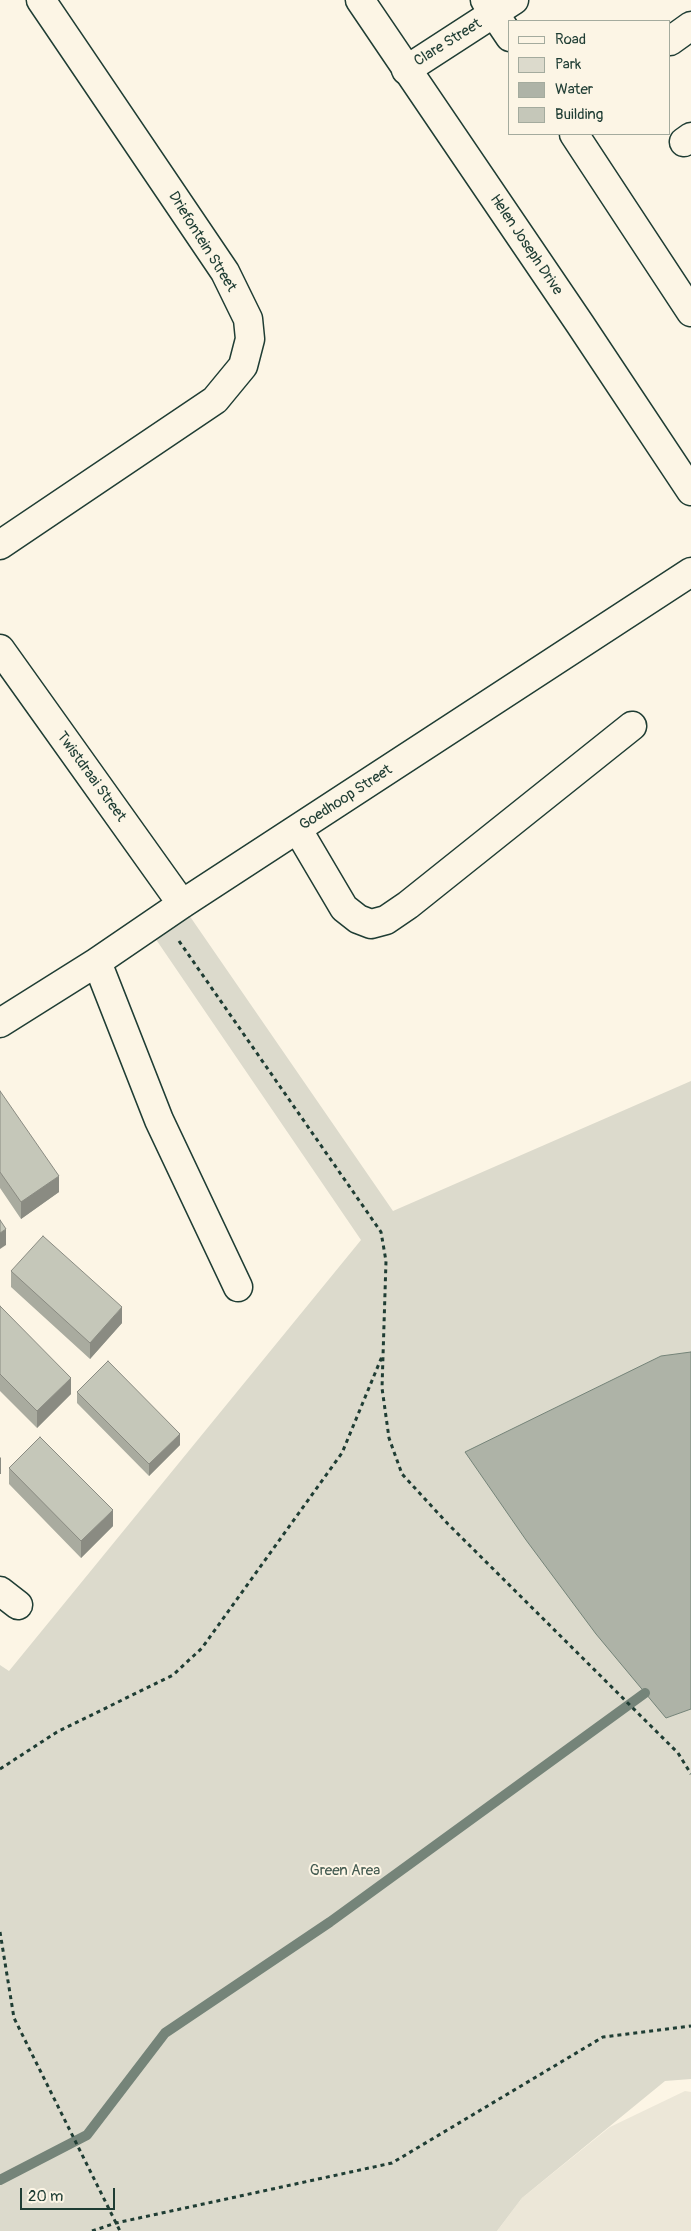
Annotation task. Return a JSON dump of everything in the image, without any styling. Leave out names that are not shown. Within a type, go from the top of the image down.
[{"type":"street","name":"Driefontein Street","points":[[0,545],[215,400],[243,366],[250,339],[248,319],[225,272],[40,0]]},
{"type":"street","name":"Helen Joseph Drive","points":[[360,0],[691,491]]},
{"type":"street","name":"Clare Street","points":[[406,70],[498,5]]},
{"type":"street","points":[[498,5],[508,32]]},
{"type":"street","points":[[671,40],[691,26]]},
{"type":"street","points":[[575,135],[691,312]]},
{"type":"street","name":"Goedhoop Street","points":[[0,1023],[97,962],[691,572]]},
{"type":"street","name":"Twistdraai Street","points":[[0,649],[172,911]]},
{"type":"street","points":[[298,830],[344,908],[358,920],[371,924],[386,920],[408,905],[632,726]]},
{"type":"street","points":[[97,962],[160,1120],[238,1287]]},
{"type":"path","points":[[172,911],[381,1232],[386,1262],[382,1388],[389,1438],[402,1474],[448,1524],[678,1753],[691,1774]]},
{"type":"path","points":[[0,1769],[57,1732],[174,1675],[202,1648],[342,1453],[384,1351]]},
{"type":"path","points":[[0,1932],[14,2018],[120,2231]]},
{"type":"path","points":[[92,2231],[116,2223],[392,2163],[603,2037],[691,2026]]},
{"type":"shaded area","points":[[685,2091],[691,2092],[691,2231],[497,2231],[522,2198],[610,2127]]},
{"type":"green space","name":"Green Area","points":[[189,915],[393,1211],[691,1081],[691,2079],[665,2081],[522,2198],[497,2231],[0,2231],[0,1665],[9,1671],[361,1240],[155,938]]},
{"type":"water","points":[[691,1352],[691,1709],[666,1718],[596,1634],[526,1540],[465,1452],[661,1356]]},
{"type":"building","points":[[0,1091],[59,1176],[21,1202],[0,1172]]},
{"type":"building","points":[[0,1220],[6,1229],[0,1233]]},
{"type":"building","points":[[43,1236],[122,1307],[90,1343],[11,1271]]},
{"type":"building","points":[[0,1306],[71,1378],[37,1411],[0,1374]]},
{"type":"building","points":[[108,1361],[180,1434],[149,1464],[77,1392]]},
{"type":"building","points":[[40,1437],[113,1510],[81,1541],[9,1468]]},
{"type":"waterway","points":[[0,2180],[87,2135],[165,2033],[330,1922],[645,1693]]}]
